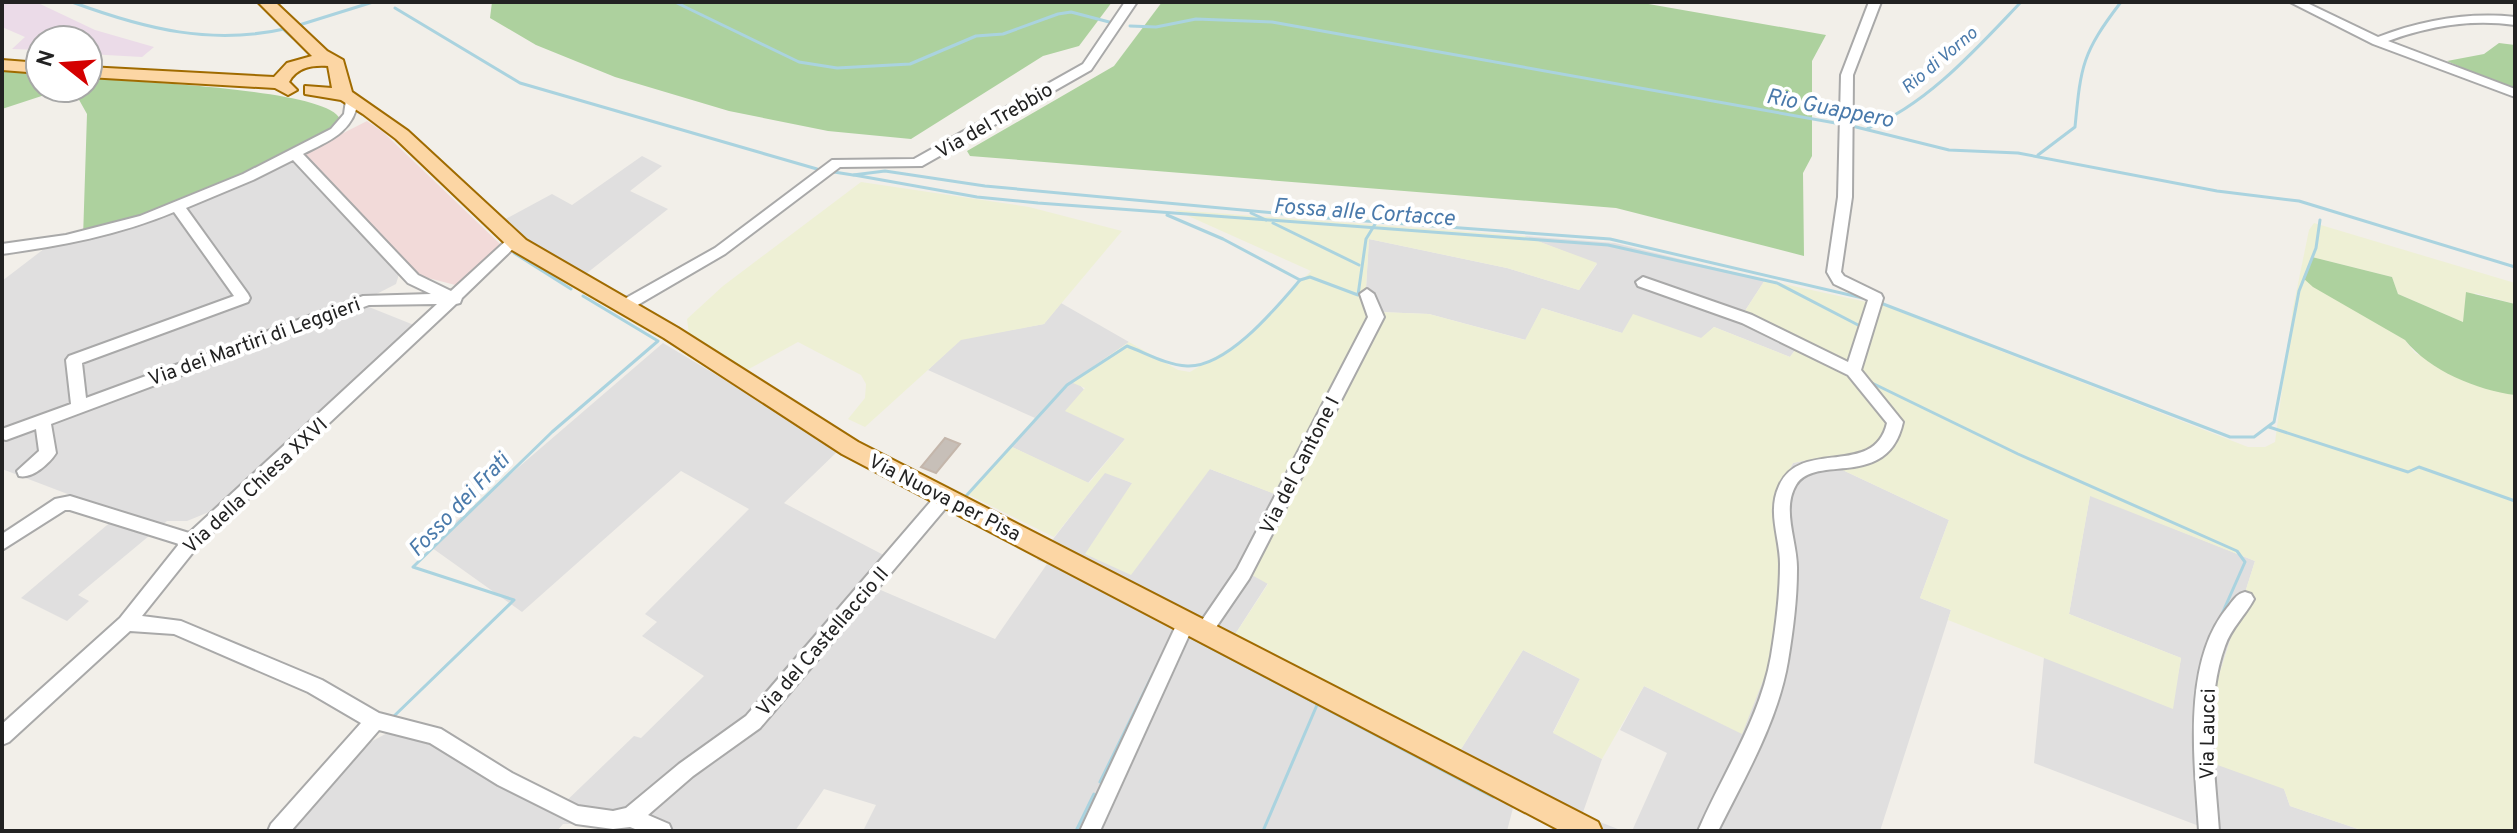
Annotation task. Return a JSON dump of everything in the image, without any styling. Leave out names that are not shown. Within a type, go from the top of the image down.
[{"type":"main road","points":[[266,2],[333,68],[349,98]]},
{"type":"main road","points":[[289,73],[308,51],[296,32]]},
{"type":"main road","points":[[2,65],[24,67]]},
{"type":"main road","points":[[104,73],[237,81],[333,68]]},
{"type":"main road","points":[[311,90],[333,68]]},
{"type":"main road","points":[[289,73],[292,91],[311,90],[349,98]]},
{"type":"main road","name":"Via Nuova per Pisa","points":[[349,98],[402,135],[514,241],[850,448],[1588,831]]},
{"type":"street","name":"Via del Trebbio","points":[[624,306],[720,251],[837,163],[917,163],[1087,67],[1131,2]]},
{"type":"street","points":[[1853,371],[1876,301],[1839,280],[1834,272],[1845,197],[1847,75],[1875,2]]},
{"type":"street","points":[[2296,2],[2377,41],[2515,93]]},
{"type":"street","points":[[2377,41],[2410,28],[2460,17],[2515,21]]},
{"type":"street","points":[[2,249],[112,229],[178,207],[296,155],[342,127],[352,109],[349,98]]},
{"type":"street","points":[[296,155],[413,279],[455,299]]},
{"type":"street","points":[[79,406],[74,360],[243,298],[178,207]]},
{"type":"street","name":"Via della Chiesa XXVI","points":[[2,736],[126,623],[192,541],[514,241]]},
{"type":"street","points":[[1643,282],[1747,319],[1853,371],[1895,422],[1888,443],[1850,463],[1814,462],[1803,468],[1787,485],[1780,524],[1788,554],[1786,604],[1775,681],[1708,831]]},
{"type":"street","name":"Via del Cantone I","points":[[1090,831],[1195,626],[1243,574],[1376,317],[1367,294]]},
{"type":"street","name":"Via dei Martiri di Leggieri","points":[[6,434],[368,300],[455,299]]},
{"type":"street","points":[[25,471],[48,453],[42,420]]},
{"type":"street","name":"Via del Castellaccio II","points":[[631,817],[686,770],[753,722],[944,498]]},
{"type":"street","points":[[2,543],[61,504],[70,503],[192,541]]},
{"type":"street","name":"Via Laucci","points":[[2209,831],[2203,730],[2206,685],[2218,643],[2237,606],[2245,599]]},
{"type":"street","points":[[126,623],[175,626],[315,686],[375,721],[434,735],[505,779],[576,815],[613,820],[631,817],[662,831]]},
{"type":"street","points":[[278,831],[375,721]]},
{"type":"street","points":[[268,831],[330,772]]},
{"type":"shaded area","points":[[2,2],[36,2],[82,24],[24,24],[24,37],[2,27]]},
{"type":"shaded area","points":[[104,33],[154,47],[142,57],[104,55]]},
{"type":"shaded area","points":[[24,38],[24,49],[12,49]]},
{"type":"shaded area","points":[[367,121],[383,132],[500,244],[459,286],[417,275],[304,153]]},
{"type":"shaded area","points":[[642,156],[662,166],[630,191],[668,209],[582,277],[498,223],[552,194],[572,205]]},
{"type":"shaded area","points":[[293,160],[400,271],[396,284],[359,303],[419,327],[209,512],[187,521],[167,521],[78,595],[89,601],[67,621],[21,598],[120,514],[2,469],[2,281],[49,245],[138,225]]},
{"type":"shaded area","points":[[1524,236],[1615,243],[1765,280],[1741,317],[1798,346],[1790,357],[1714,327],[1702,338],[1622,333],[1542,308],[1526,340],[1429,314],[1379,312],[1366,288],[1369,239],[1507,268],[1579,290],[1597,264]]},
{"type":"shaded area","points":[[1061,303],[1129,342],[1075,379],[1125,439],[1088,483],[1012,447],[1035,418],[928,370],[961,339],[1044,324]]},
{"type":"shaded area","points":[[663,343],[840,449],[784,503],[897,562],[876,588],[995,639],[1047,564],[1037,560],[1105,472],[1132,483],[1210,469],[1291,500],[1250,573],[1268,583],[1234,636],[1458,754],[1523,650],[1580,679],[1553,732],[1602,759],[1582,815],[1623,831],[1565,831],[1513,808],[1507,831],[863,831],[876,805],[824,789],[795,831],[647,831],[629,824],[563,824],[557,831],[292,831],[365,745],[391,731],[406,730],[559,808],[634,736],[641,738],[704,676],[642,636],[657,622],[645,614],[749,509],[681,471],[522,612],[428,545]]},
{"type":"shaded area","points":[[1817,458],[1949,520],[1920,598],[1951,610],[1880,831],[1632,831],[1667,753],[1620,730],[1644,686],[1742,733],[1783,483],[1793,463]]},
{"type":"shaded area","points":[[2090,495],[2255,561],[2214,691],[2284,789],[2290,806],[2364,831],[2199,831],[2199,826],[2034,763],[2044,657],[2172,708],[2181,658],[2069,614]]},
{"type":"green space","points":[[492,2],[1112,2],[1079,46],[1043,56],[911,139],[828,131],[729,111],[615,77],[536,45],[490,18]]},
{"type":"green space","points":[[1162,2],[1637,2],[1826,35],[1812,61],[1812,156],[1803,173],[1804,256],[1616,208],[970,156],[967,151],[1114,66]]},
{"type":"green space","points":[[2499,43],[2515,45],[2515,91],[2447,61],[2484,54]]},
{"type":"green space","points":[[2,70],[24,72],[24,102],[2,109]]},
{"type":"green space","points":[[104,79],[265,93],[327,109],[340,119],[337,126],[188,207],[138,225],[83,238],[87,114],[81,104],[104,104]]},
{"type":"green space","points":[[861,182],[1029,207],[1122,231],[1044,324],[961,340],[865,427],[848,419],[865,398],[866,384],[861,375],[798,342],[747,370],[689,334],[687,319],[723,286]]},
{"type":"green space","points":[[1175,210],[1524,236],[1597,263],[1579,290],[1507,268],[1369,239],[1366,288],[1379,312],[1429,314],[1525,340],[1542,308],[1622,333],[1633,314],[1701,338],[1714,327],[1790,357],[1798,346],[1741,317],[1765,280],[1885,306],[2248,447],[2265,447],[2275,442],[2293,308],[2309,230],[2314,223],[2515,283],[2515,304],[2475,293],[2463,322],[2398,294],[2392,277],[2312,257],[2303,278],[2405,340],[2415,353],[2515,395],[2515,831],[2364,831],[2290,806],[2284,789],[2212,763],[2214,691],[2255,561],[2090,496],[2069,614],[2181,658],[2173,709],[1948,620],[1951,610],[1920,598],[1949,520],[1817,458],[1793,463],[1783,483],[1782,581],[1768,668],[1742,734],[1644,686],[1602,759],[1553,733],[1580,679],[1523,650],[1458,754],[1234,636],[1268,584],[1250,574],[1290,500],[1210,469],[1131,575],[1085,554],[1132,483],[1105,473],[1054,537],[967,494],[1012,447],[1089,483],[1125,439],[1065,411],[1085,388],[1073,383],[1075,379],[1129,342],[1178,370],[1190,372],[1245,339],[1311,271]]},
{"type":"green space","points":[[2312,257],[2392,277],[2398,294],[2463,322],[2466,292],[2515,304],[2515,395],[2470,384],[2441,370],[2405,340],[2313,287],[2303,278]]},
{"type":"building","points":[[945,438],[960,444],[936,473],[921,467]]},
{"type":"waterway","name":"Rio Guappero","points":[[72,2],[126,20],[179,32],[233,35],[289,28]]},
{"type":"waterway","name":"Rio Guappero","points":[[296,26],[373,2]]},
{"type":"waterway","name":"Rio Guappero","points":[[675,2],[799,62],[837,68],[910,64],[976,36],[1003,34],[1058,14],[1071,12],[1113,23]]},
{"type":"waterway","name":"Rio di Vorno","points":[[1868,128],[1890,118],[1931,90],[2021,2]]},
{"type":"waterway","points":[[2038,155],[2075,127],[2086,60],[2098,34],[2121,2]]},
{"type":"waterway","points":[[395,8],[520,83],[817,169]]},
{"type":"waterway","name":"Rio Guappero","points":[[1130,26],[1156,27],[1196,19],[1272,22],[1841,124]]},
{"type":"waterway","name":"Fosso dei Frati","points":[[284,30],[293,38]]},
{"type":"waterway","name":"Rio Guappero","points":[[1852,126],[1949,150],[2018,153],[2217,191],[2299,201],[2515,267]]},
{"type":"waterway","points":[[834,172],[853,175],[885,171],[985,186],[1376,222]]},
{"type":"waterway","name":"Fossa alle Cortacce","points":[[854,175],[977,197],[1265,220]]},
{"type":"waterway","points":[[1251,213],[1265,220]]},
{"type":"waterway","points":[[1167,215],[1223,239],[1300,280]]},
{"type":"waterway","name":"Fossa alle Cortacce","points":[[1265,220],[1373,228]]},
{"type":"waterway","points":[[1881,303],[2230,437],[2254,437],[2274,422],[2299,291],[2316,248],[2320,220]]},
{"type":"waterway","points":[[1373,228],[1376,222]]},
{"type":"waterway","points":[[1376,222],[1610,239],[1867,299]]},
{"type":"waterway","points":[[1273,223],[1359,265]]},
{"type":"waterway","points":[[1300,280],[1310,277],[1358,295],[1366,239],[1373,228]]},
{"type":"waterway","name":"Fossa alle Cortacce","points":[[1373,228],[1608,245],[1777,283],[1860,326]]},
{"type":"waterway","name":"Fosso dei Frati","points":[[514,253],[571,289]]},
{"type":"waterway","points":[[966,496],[1067,385],[1127,346],[1171,363],[1187,366],[1202,364],[1218,357],[1250,334],[1300,280]]},
{"type":"waterway","name":"Fosso dei Frati","points":[[393,717],[514,600],[413,567],[552,432],[658,341],[583,296]]},
{"type":"waterway","points":[[1873,329],[1881,303]]},
{"type":"waterway","points":[[1872,383],[2018,454],[2237,551],[2245,562],[2218,623]]},
{"type":"waterway","points":[[2269,427],[2408,472],[2419,467],[2515,501]]},
{"type":"waterway","points":[[1194,639],[1493,797]]},
{"type":"waterway","points":[[2198,683],[2209,641]]},
{"type":"waterway","points":[[1100,782],[1153,674]]},
{"type":"waterway","points":[[1263,831],[1317,705]]},
{"type":"waterway","points":[[1076,831],[1094,794]]},
{"type":"waterway","points":[[1506,803],[1521,810]]}]
